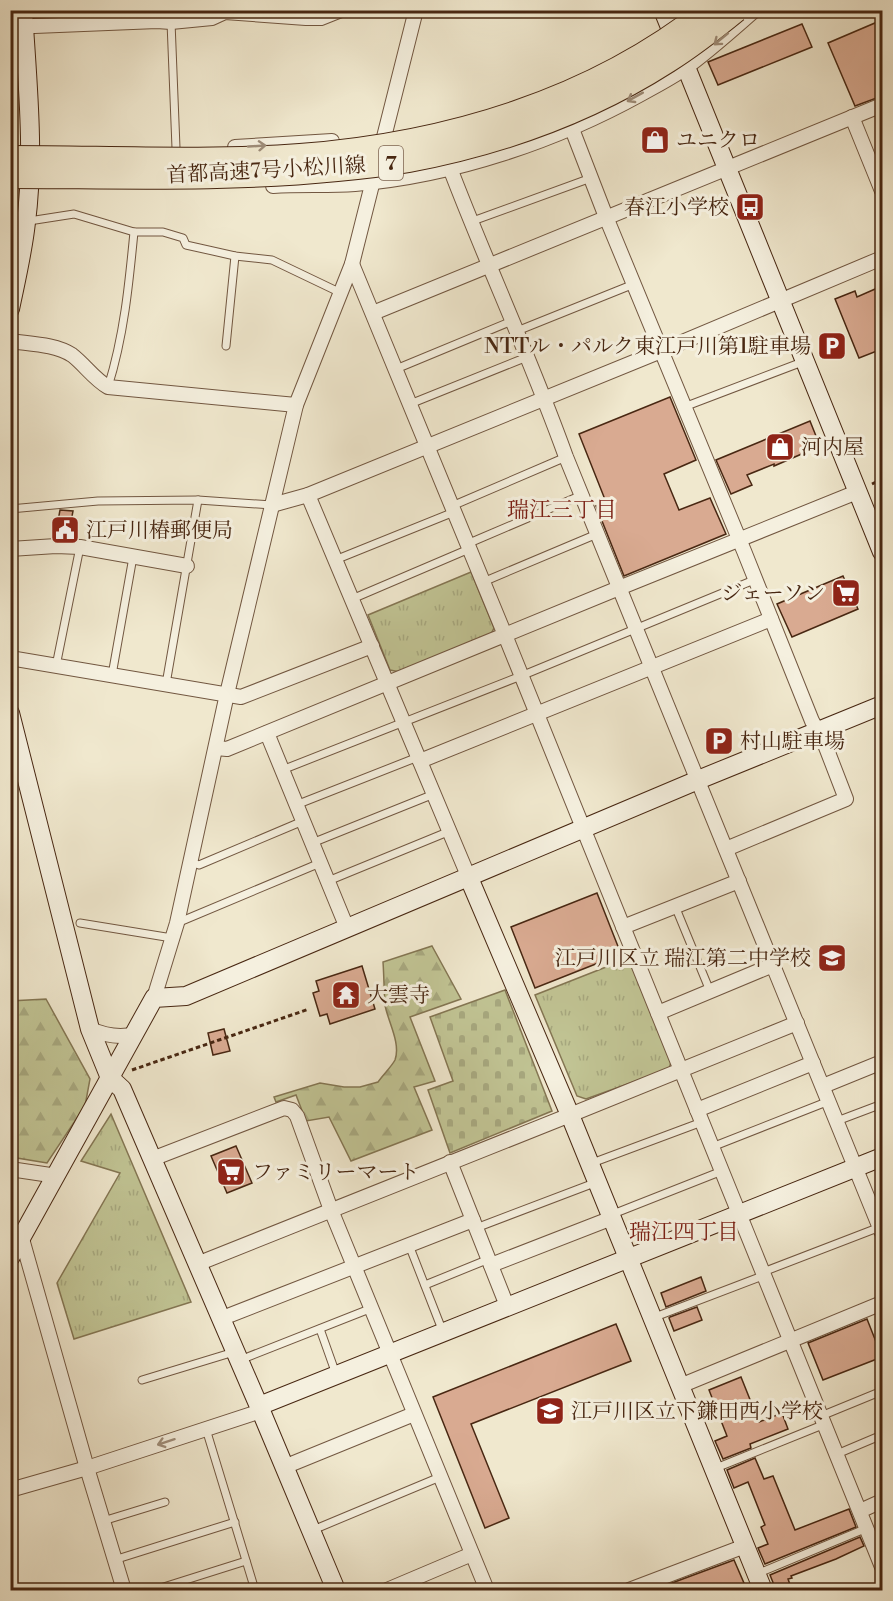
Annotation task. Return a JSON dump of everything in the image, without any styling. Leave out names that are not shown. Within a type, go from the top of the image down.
[{"type":"highway","name":"首都高速7号小松川線","points":[[20,153],[254,158],[354,150],[424,139],[494,121],[578,89],[657,46],[708,10]]},
{"type":"highway","name":"首都高速7号小松川線","points":[[17,184],[303,173],[408,160],[456,150],[544,122],[618,89],[666,62],[736,10]]},
{"type":"street","points":[[10,309],[26,221],[17,184],[20,153],[19,21],[161,18],[196,15],[212,18],[225,12],[307,14],[321,18],[341,10]]},
{"type":"street","points":[[10,1258],[118,1075],[135,1034],[154,998],[177,923],[227,694],[296,405],[352,264],[416,10]]},
{"type":"street","points":[[10,147],[20,153],[275,145],[384,135],[448,123],[510,105],[568,81],[622,54],[666,18],[690,10]]},
{"type":"street","points":[[17,184],[227,188],[355,184],[450,168],[511,151],[572,129],[626,102],[686,68],[755,10]]},
{"type":"street","points":[[666,18],[882,552]]},
{"type":"street","points":[[373,313],[882,105]]},
{"type":"street","points":[[852,117],[881,182]]},
{"type":"street","points":[[572,129],[754,580],[846,799],[726,849]]},
{"type":"street","points":[[450,168],[881,1230]]},
{"type":"street","points":[[272,506],[308,495],[882,258]]},
{"type":"street","points":[[352,264],[522,676],[882,1567]]},
{"type":"street","points":[[10,341],[55,348],[71,355],[108,387],[296,405]]},
{"type":"street","points":[[216,748],[227,749],[857,492]]},
{"type":"street","points":[[308,495],[570,1115],[760,1582]]},
{"type":"street","points":[[10,549],[80,547],[187,566]]},
{"type":"street","points":[[419,759],[771,619]]},
{"type":"street","points":[[10,658],[241,697],[372,646]]},
{"type":"street","points":[[154,998],[186,996],[882,705]]},
{"type":"street","points":[[10,713],[90,1029],[118,1075],[152,1160],[336,1590]]},
{"type":"street","points":[[267,733],[347,928]]},
{"type":"street","points":[[623,927],[739,881]]},
{"type":"street","points":[[658,1012],[773,965]]},
{"type":"street","points":[[197,1264],[797,1023]]},
{"type":"street","points":[[90,1029],[119,1036],[135,1034]]},
{"type":"street","points":[[823,1086],[882,1062]]},
{"type":"street","points":[[699,1116],[813,1064]]},
{"type":"street","points":[[152,1160],[284,1108],[292,1110],[297,1116],[331,1210],[487,1590]]},
{"type":"street","points":[[10,1490],[87,1468],[260,1409],[507,1306],[882,1157]]},
{"type":"street","points":[[450,1162],[507,1306]]},
{"type":"street","points":[[10,1169],[57,1176]]},
{"type":"street","points":[[490,1262],[611,1216]]},
{"type":"street","points":[[220,1319],[410,1245],[474,1224]]},
{"type":"street","points":[[22,1239],[124,1590]]},
{"type":"street","points":[[680,1386],[882,1303]]},
{"type":"street","points":[[284,1467],[414,1414]]},
{"type":"street","points":[[860,1511],[882,1501]]},
{"type":"street","points":[[628,1590],[745,1546]]},
{"type":"street","points":[[387,1590],[472,1554]]},
{"type":"lane","points":[[161,18],[176,148]]},
{"type":"lane","points":[[470,222],[591,178]]},
{"type":"lane","points":[[26,221],[74,214],[134,232],[163,232],[183,238],[186,245],[235,256],[272,260],[340,293]]},
{"type":"lane","points":[[108,387],[117,358],[126,312],[134,232]]},
{"type":"lane","points":[[226,346],[235,256]]},
{"type":"lane","points":[[396,369],[634,284]]},
{"type":"lane","points":[[410,404],[527,357]]},
{"type":"lane","points":[[684,407],[805,361]]},
{"type":"lane","points":[[335,560],[566,457]]},
{"type":"lane","points":[[352,599],[582,495]]},
{"type":"lane","points":[[10,509],[98,501],[198,500],[272,506]]},
{"type":"lane","points":[[166,684],[198,500]]},
{"type":"lane","points":[[483,582],[598,534]]},
{"type":"lane","points":[[56,666],[80,547]]},
{"type":"lane","points":[[112,675],[133,557]]},
{"type":"lane","points":[[282,770],[522,676],[754,580]]},
{"type":"lane","points":[[296,805],[419,759]]},
{"type":"lane","points":[[312,843],[434,794]]},
{"type":"lane","points":[[190,862],[199,865],[303,821]]},
{"type":"lane","points":[[328,881],[450,831]]},
{"type":"lane","points":[[177,923],[320,863]]},
{"type":"lane","points":[[675,906],[710,991]]},
{"type":"lane","points":[[80,923],[172,938]]},
{"type":"lane","points":[[712,1148],[829,1101]]},
{"type":"lane","points":[[837,1121],[882,1104]]},
{"type":"lane","points":[[590,1164],[699,1116]]},
{"type":"lane","points":[[611,1216],[722,1171]]},
{"type":"lane","points":[[474,1224],[597,1182]]},
{"type":"lane","points":[[652,1318],[881,1230]]},
{"type":"lane","points":[[410,1245],[443,1332]]},
{"type":"lane","points":[[425,1285],[490,1262]]},
{"type":"lane","points":[[142,1380],[236,1356],[320,1329],[372,1308]]},
{"type":"lane","points":[[320,1329],[337,1375]]},
{"type":"lane","points":[[714,1469],[823,1420],[882,1390]]},
{"type":"lane","points":[[206,1429],[255,1590]]},
{"type":"lane","points":[[837,1454],[882,1435]]},
{"type":"lane","points":[[310,1531],[440,1477]]},
{"type":"lane","points":[[103,1521],[165,1503]]},
{"type":"lane","points":[[114,1560],[235,1522]]},
{"type":"lane","points":[[760,1582],[867,1528]]},
{"type":"lane","points":[[154,1590],[246,1561]]},
{"type":"path","points":[[118,1075],[309,1009]]},
{"type":"green space","points":[[471,572],[494,628],[490,636],[400,672],[390,670],[368,615]]},
{"type":"green space","points":[[432,946],[461,999],[410,1017],[435,1081],[414,1087],[432,1130],[351,1161],[329,1117],[306,1121],[296,1095],[276,1102],[274,1097],[320,1083],[360,1087],[378,1082],[394,1062],[396,1053],[395,1040],[385,1005],[383,962]]},
{"type":"green space","points":[[629,958],[671,1062],[669,1069],[586,1099],[577,1096],[535,995]]},
{"type":"green space","points":[[505,990],[552,1111],[450,1153],[428,1090],[453,1081],[430,1017]]},
{"type":"green space","points":[[46,999],[90,1079],[85,1106],[47,1163],[11,1157],[10,1001]]},
{"type":"green space","points":[[111,1114],[191,1302],[74,1339],[57,1283],[120,1173],[81,1161]]},
{"type":"building","points":[[882,20],[882,96],[855,106],[828,43]]},
{"type":"building","points":[[802,24],[812,47],[718,85],[708,62]]},
{"type":"building","points":[[882,286],[882,349],[859,358],[835,299],[855,291],[857,297]]},
{"type":"building","points":[[670,397],[696,460],[664,474],[679,510],[710,498],[726,534],[624,576],[596,506],[606,502],[579,434]]},
{"type":"building","points":[[810,421],[820,446],[747,475],[752,485],[731,494],[716,460]]},
{"type":"building","points":[[60,510],[73,511],[68,538],[55,537]]},
{"type":"building","points":[[843,576],[858,609],[792,637],[777,604]]},
{"type":"building","points":[[597,893],[621,954],[535,988],[511,927]]},
{"type":"building","points":[[362,966],[375,1009],[330,1024],[327,1014],[320,1016],[313,993],[319,991],[316,981]]},
{"type":"building","points":[[224,1029],[230,1051],[213,1055],[208,1033]]},
{"type":"building","points":[[236,1146],[252,1183],[227,1193],[211,1156]]},
{"type":"building","points":[[701,1277],[706,1291],[666,1307],[661,1293]]},
{"type":"building","points":[[697,1307],[702,1320],[674,1331],[669,1318]]},
{"type":"building","points":[[867,1319],[882,1357],[823,1380],[808,1343]]},
{"type":"building","points":[[616,1324],[631,1361],[471,1424],[509,1518],[485,1528],[433,1397]]},
{"type":"building","points":[[741,1377],[759,1422],[782,1413],[788,1429],[750,1444],[751,1448],[723,1459],[715,1441],[727,1436],[709,1390]]},
{"type":"building","points":[[755,1458],[764,1479],[773,1476],[795,1530],[849,1509],[856,1527],[765,1564],[758,1548],[768,1544],[761,1527],[765,1525],[748,1482],[734,1488],[727,1470]]},
{"type":"building","points":[[860,1537],[864,1546],[791,1576],[792,1578],[788,1579],[792,1590],[776,1590],[770,1575]]},
{"type":"building","points":[[734,1560],[747,1590],[653,1590]]},
{"type":"place","name":"ユニクロ","points":[[655,140]]},
{"type":"place","name":"春江小学校","points":[[750,207]]},
{"type":"place","name":"NTTル・パルク東江戸川第1駐車場","points":[[832,346]]},
{"type":"place","name":"河内屋","points":[[780,447]]},
{"type":"place","name":"江戸川椿郵便局","points":[[65,530]]},
{"type":"place","name":"ジェーソン","points":[[846,593]]},
{"type":"place","name":"村山駐車場","points":[[719,741]]},
{"type":"place","name":"江戸川区立 瑞江第二中学校","points":[[832,958]]},
{"type":"place","name":"大雲寺","points":[[346,995]]},
{"type":"place","name":"ファミリーマート","points":[[231,1172]]},
{"type":"place","name":"江戸川区立下鎌田西小学校","points":[[550,1411]]},
{"type":"district","name":"瑞江三丁目","points":[[562,509]]},
{"type":"district","name":"瑞江四丁目","points":[[684,1231]]}]
